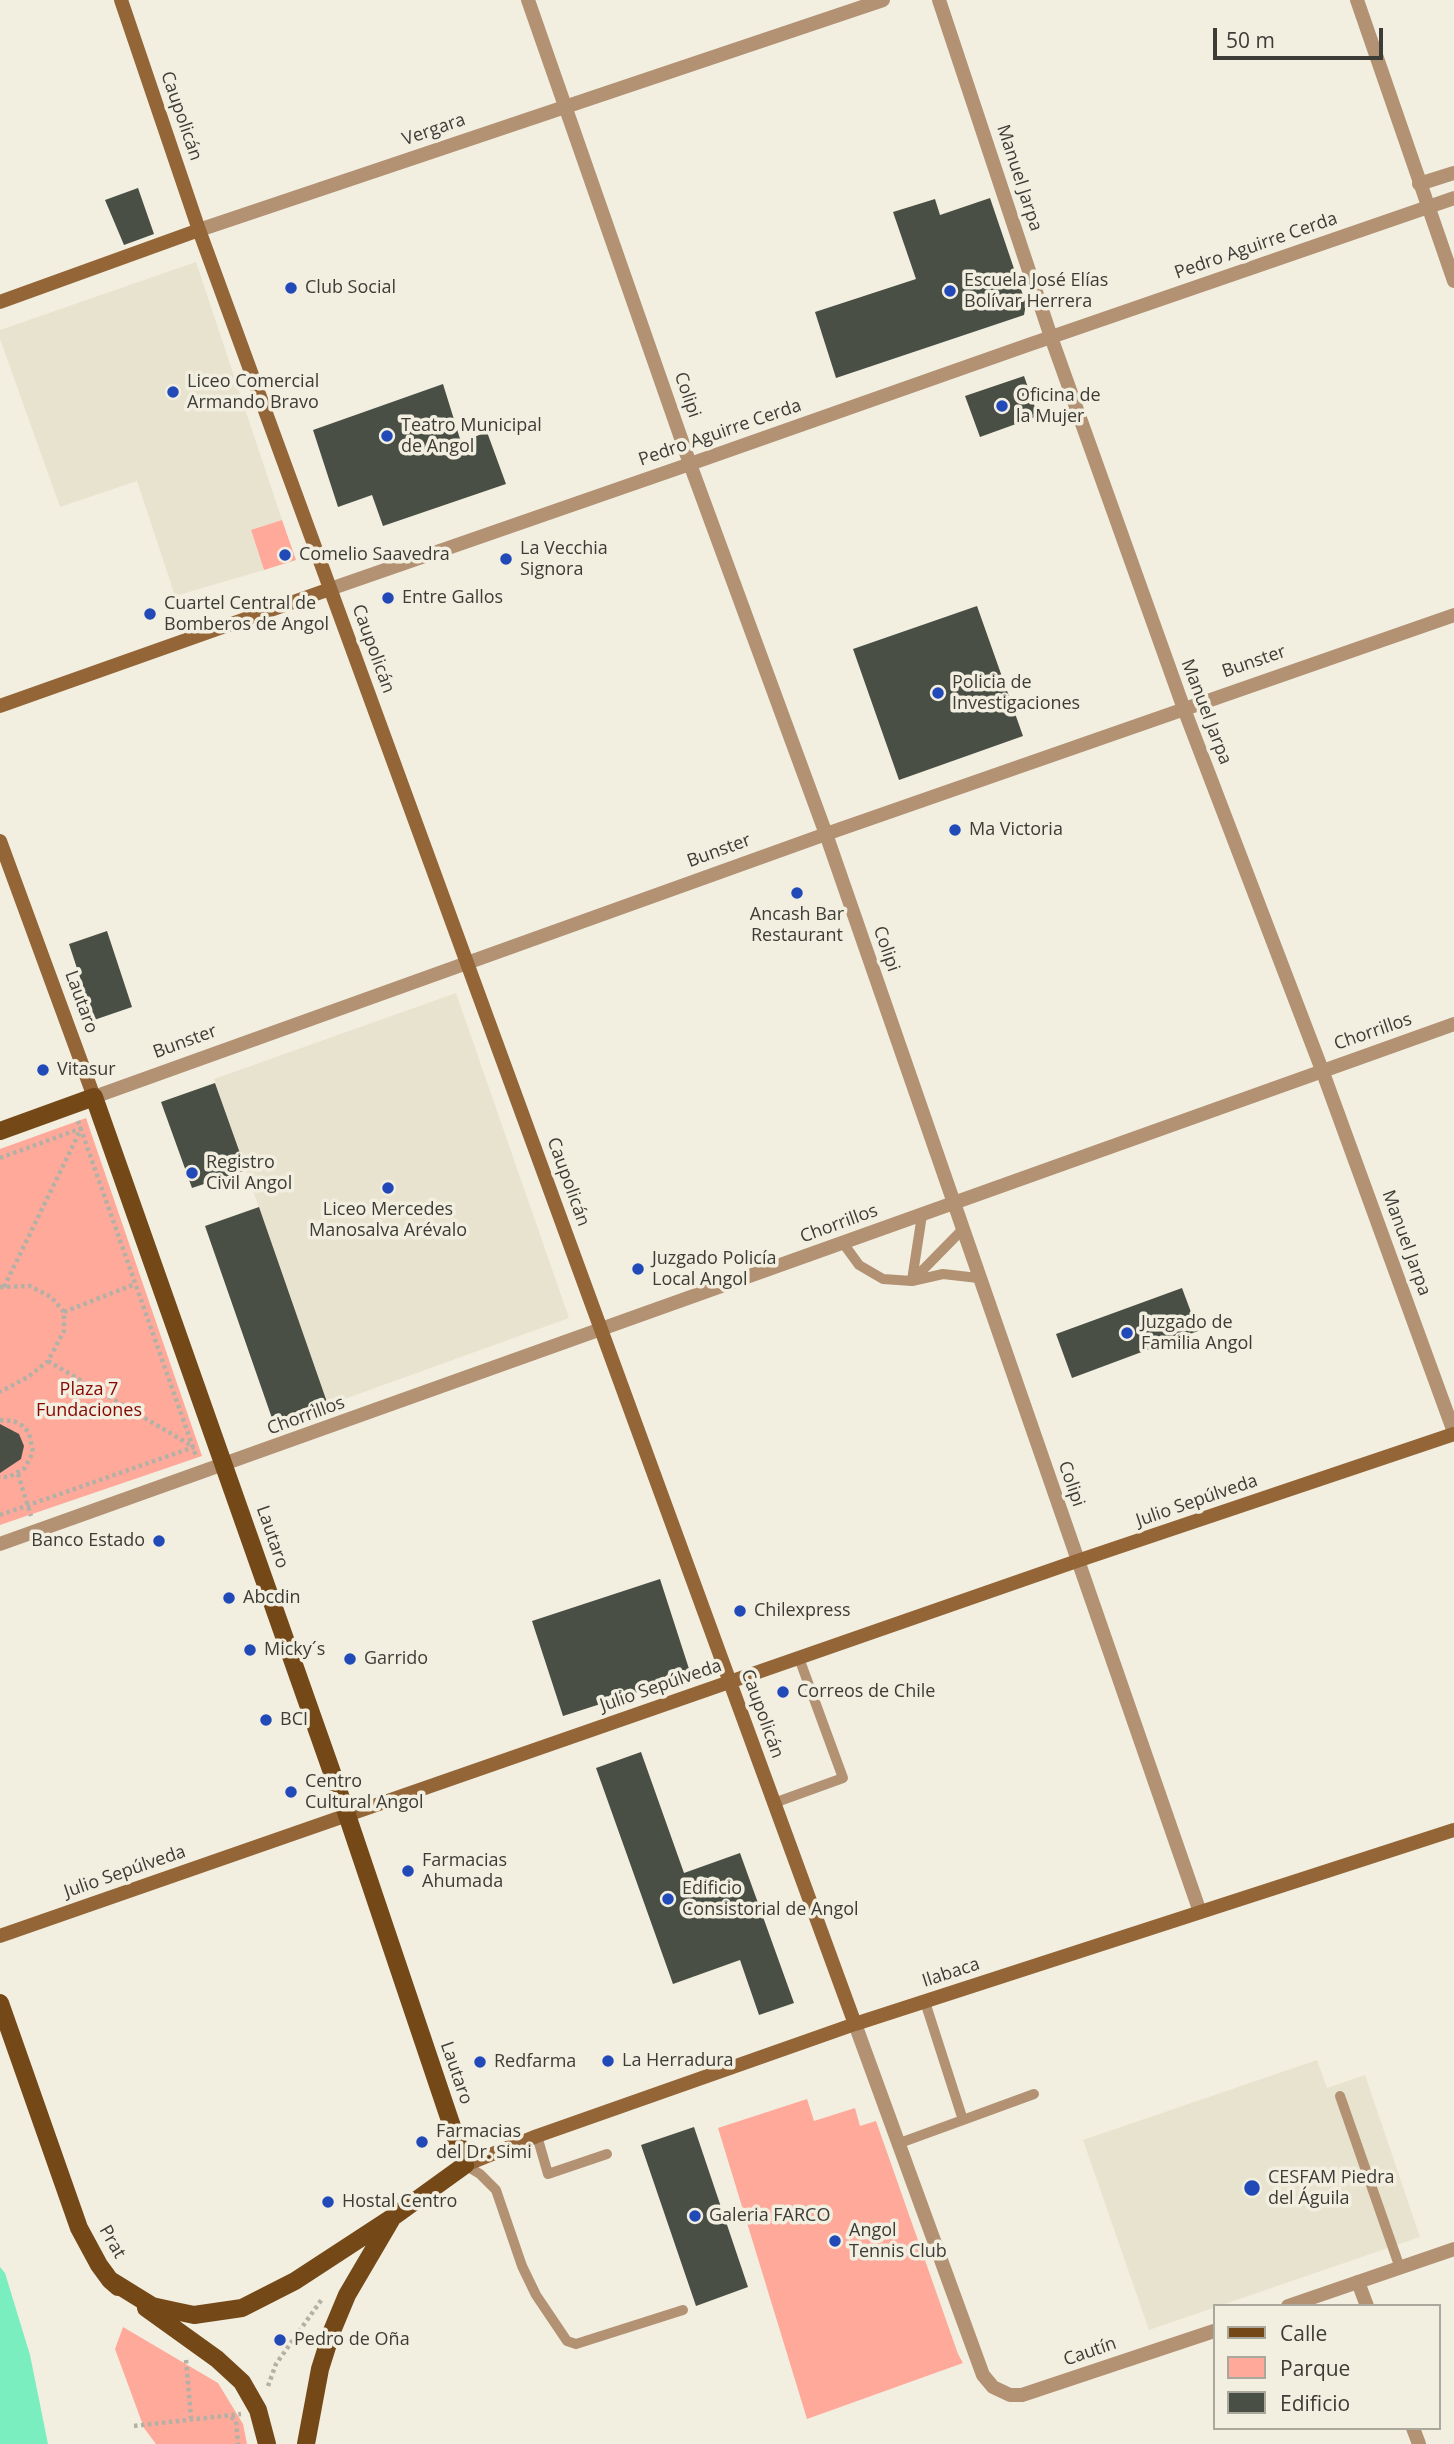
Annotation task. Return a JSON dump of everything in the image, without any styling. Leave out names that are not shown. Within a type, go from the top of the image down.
[{"type":"main road","name":"Caupolicán","points":[[121,0],[199,230],[855,2024]]},
{"type":"main road","name":"Vergara","points":[[0,302],[199,230]]},
{"type":"main road","name":"Pedro Aguirre Cerda","points":[[0,706],[330,589]]},
{"type":"main road","name":"Lautaro","points":[[0,841],[225,1465],[465,2165]]},
{"type":"main road","name":"Bunster","points":[[0,1131],[94,1097]]},
{"type":"main road","name":"Julio Sepúlveda","points":[[0,1936],[1077,1561],[1454,1433]]},
{"type":"main road","name":"Ilabaca","points":[[465,2165],[537,2136],[855,2024],[1454,1830]]},
{"type":"main road","name":"Prat","points":[[0,2003],[79,2228],[99,2264],[110,2280],[230,2370],[242,2382],[258,2410],[267,2444]]},
{"type":"main road","points":[[110,2280],[152,2306],[174,2311],[194,2315],[242,2308],[295,2281],[393,2217],[465,2165]]},
{"type":"main road","points":[[306,2444],[315,2390],[331,2331],[346,2295],[393,2217]]},
{"type":"street","name":"Colipi","points":[[528,0],[690,464],[826,834],[1200,1912]]},
{"type":"street","name":"Vergara","points":[[199,230],[883,0]]},
{"type":"street","name":"Manuel Jarpa","points":[[939,0],[1051,337],[1184,709],[1322,1070],[1454,1433]]},
{"type":"street","points":[[1357,0],[1454,281]]},
{"type":"street","points":[[1419,184],[1454,173]]},
{"type":"street","name":"Pedro Aguirre Cerda","points":[[330,589],[1454,198]]},
{"type":"street","name":"Bunster","points":[[94,1097],[826,834],[1454,615]]},
{"type":"street","name":"Chorrillos","points":[[0,1544],[1454,1024]]},
{"type":"street","name":"Caupolicán","points":[[855,2024],[983,2375]]},
{"type":"street","points":[[1294,2304],[1454,2249]]},
{"type":"street","points":[[1358,2282],[1366,2304]]},
{"type":"street","name":"Cautín","points":[[983,2375],[1000,2391],[1022,2395],[1212,2331]]},
{"type":"lane","points":[[912,1281],[922,1215]]},
{"type":"lane","points":[[912,1281],[962,1230]]},
{"type":"lane","points":[[843,1243],[849,1255],[870,1274],[883,1279],[912,1281],[943,1274],[978,1278]]},
{"type":"lane","points":[[774,1803],[843,1778],[799,1658]]},
{"type":"lane","points":[[925,2002],[963,2120]]},
{"type":"lane","points":[[897,2144],[1034,2094]]},
{"type":"lane","points":[[1340,2096],[1399,2268]]},
{"type":"lane","points":[[537,2136],[548,2174],[607,2154]]},
{"type":"lane","points":[[465,2165],[496,2190],[522,2266],[536,2295],[568,2341],[576,2344],[682,2310]]},
{"type":"path","points":[[73,1105],[194,1447]]},
{"type":"path","points":[[0,1157],[103,1121]]},
{"type":"path","points":[[0,1392],[28,1377],[48,1361],[64,1331],[64,1312],[51,1297],[30,1286],[2,1287],[81,1129]]},
{"type":"path","points":[[64,1312],[157,1275]]},
{"type":"path","points":[[48,1361],[194,1447]]},
{"type":"path","points":[[0,1420],[14,1421],[23,1426],[33,1442],[31,1461],[18,1474],[0,1476]]},
{"type":"path","points":[[0,1515],[194,1447],[214,1437]]},
{"type":"path","points":[[18,1474],[36,1532]]},
{"type":"path","points":[[134,2426],[230,2416],[258,2410],[276,2364],[327,2292]]},
{"type":"path","points":[[191,2340],[186,2352],[186,2380],[191,2418]]},
{"type":"path","points":[[230,2416],[236,2421],[238,2444]]},
{"type":"shaded area","name":"Liceo Comercial Armando Bravo","points":[[196,262],[282,520],[251,531],[264,570],[175,596],[137,481],[60,507],[0,339],[0,330]]},
{"type":"shaded area","name":"Liceo Mercedes Manosalva Arévalo","points":[[456,993],[569,1318],[328,1405],[214,1079]]},
{"type":"shaded area","name":"CESFAM Piedra del Águila","points":[[1317,2060],[1327,2088],[1365,2075],[1420,2237],[1225,2304],[1212,2304],[1212,2308],[1149,2330],[1083,2140]]},
{"type":"shaded area","points":[[0,2267],[5,2273],[30,2355],[48,2444],[0,2444]]},
{"type":"green space","points":[[282,520],[296,560],[264,570],[251,530]]},
{"type":"green space","name":"Plaza 7 Fundaciones","points":[[86,1118],[202,1456],[0,1525],[0,1149]]},
{"type":"green space","name":"Angol Tennis Club","points":[[807,2099],[814,2121],[855,2108],[860,2126],[876,2121],[963,2363],[807,2419],[718,2128]]},
{"type":"green space","points":[[123,2327],[218,2383],[243,2424],[247,2444],[156,2444],[144,2428],[115,2349]]},
{"type":"building","points":[[138,188],[154,234],[124,245],[105,200]]},
{"type":"building","name":"Escuela José Elías Bolívar Herrera","points":[[990,198],[1026,304],[1024,315],[836,378],[815,312],[916,279],[893,212],[935,199],[940,215]]},
{"type":"building","name":"Oficina de la Mujer","points":[[1024,376],[1038,416],[980,437],[965,396]]},
{"type":"building","points":[[443,384],[461,442],[487,432],[506,484],[383,526],[372,495],[338,507],[313,430]]},
{"type":"building","name":"Policia de Investigaciones","points":[[977,606],[1023,736],[899,780],[853,649]]},
{"type":"building","points":[[107,931],[132,1007],[94,1020],[69,944]]},
{"type":"building","points":[[215,1083],[246,1170],[192,1188],[161,1102]]},
{"type":"building","points":[[259,1207],[328,1405],[274,1424],[205,1226]]},
{"type":"building","name":"Juzgado de Familia Angol","points":[[1182,1288],[1198,1331],[1072,1378],[1056,1334]]},
{"type":"building","points":[[0,1424],[19,1434],[24,1446],[21,1459],[0,1473]]},
{"type":"building","points":[[660,1579],[691,1675],[563,1716],[532,1621]]},
{"type":"building","name":"Edificio Consistorial de Angol","points":[[641,1752],[684,1873],[740,1853],[794,2003],[759,2015],[740,1960],[673,1984],[596,1768]]},
{"type":"building","name":"Galeria FARCO","points":[[694,2127],[748,2287],[696,2306],[641,2145]]},
{"type":"place","name":"Club Social","points":[[291,288]]},
{"type":"place","name":"Escuela José Elías Bolívar Herrera","points":[[950,291]]},
{"type":"place","name":"Liceo Comercial Armando Bravo","points":[[173,392]]},
{"type":"place","name":"Oficina de la Mujer","points":[[1002,406]]},
{"type":"place","name":"Teatro Municipal de Angol","points":[[387,436]]},
{"type":"place","name":"Comelio Saavedra","points":[[285,555]]},
{"type":"place","name":"La Vecchia Signora","points":[[506,559]]},
{"type":"place","name":"Entre Gallos","points":[[388,598]]},
{"type":"place","name":"Cuartel Central de Bomberos de Angol","points":[[150,614]]},
{"type":"place","name":"Policia de Investigaciones","points":[[938,693]]},
{"type":"place","name":"Ma Victoria","points":[[955,830]]},
{"type":"place","name":"Ancash Bar Restaurant","points":[[797,893]]},
{"type":"place","name":"Vitasur","points":[[43,1070]]},
{"type":"place","name":"Registro Civil Angol","points":[[192,1173]]},
{"type":"place","name":"Liceo Mercedes Manosalva Arévalo","points":[[388,1188]]},
{"type":"place","name":"Juzgado Policía Local Angol","points":[[638,1269]]},
{"type":"place","name":"Juzgado de Familia Angol","points":[[1127,1333]]},
{"type":"place","name":"Banco Estado","points":[[159,1541]]},
{"type":"place","name":"Abcdin","points":[[229,1598]]},
{"type":"place","name":"Chilexpress","points":[[740,1611]]},
{"type":"place","name":"Micky´s","points":[[250,1650]]},
{"type":"place","name":"Garrido","points":[[350,1659]]},
{"type":"place","name":"Correos de Chile","points":[[783,1692]]},
{"type":"place","name":"BCI","points":[[266,1720]]},
{"type":"place","name":"Centro Cultural Angol","points":[[291,1792]]},
{"type":"place","name":"Farmacias Ahumada","points":[[408,1871]]},
{"type":"place","name":"Edificio Consistorial de Angol","points":[[668,1899]]},
{"type":"place","name":"La Herradura","points":[[608,2061]]},
{"type":"place","name":"Redfarma","points":[[480,2062]]},
{"type":"place","name":"Farmacias del Dr. Simi","points":[[422,2142]]},
{"type":"place","name":"CESFAM Piedra del Águila","points":[[1252,2188]]},
{"type":"place","name":"Hostal Centro","points":[[328,2202]]},
{"type":"place","name":"Galeria FARCO","points":[[695,2216]]},
{"type":"place","name":"Angol Tennis Club","points":[[835,2241]]},
{"type":"place","name":"Pedro de Oña","points":[[280,2340]]}]
